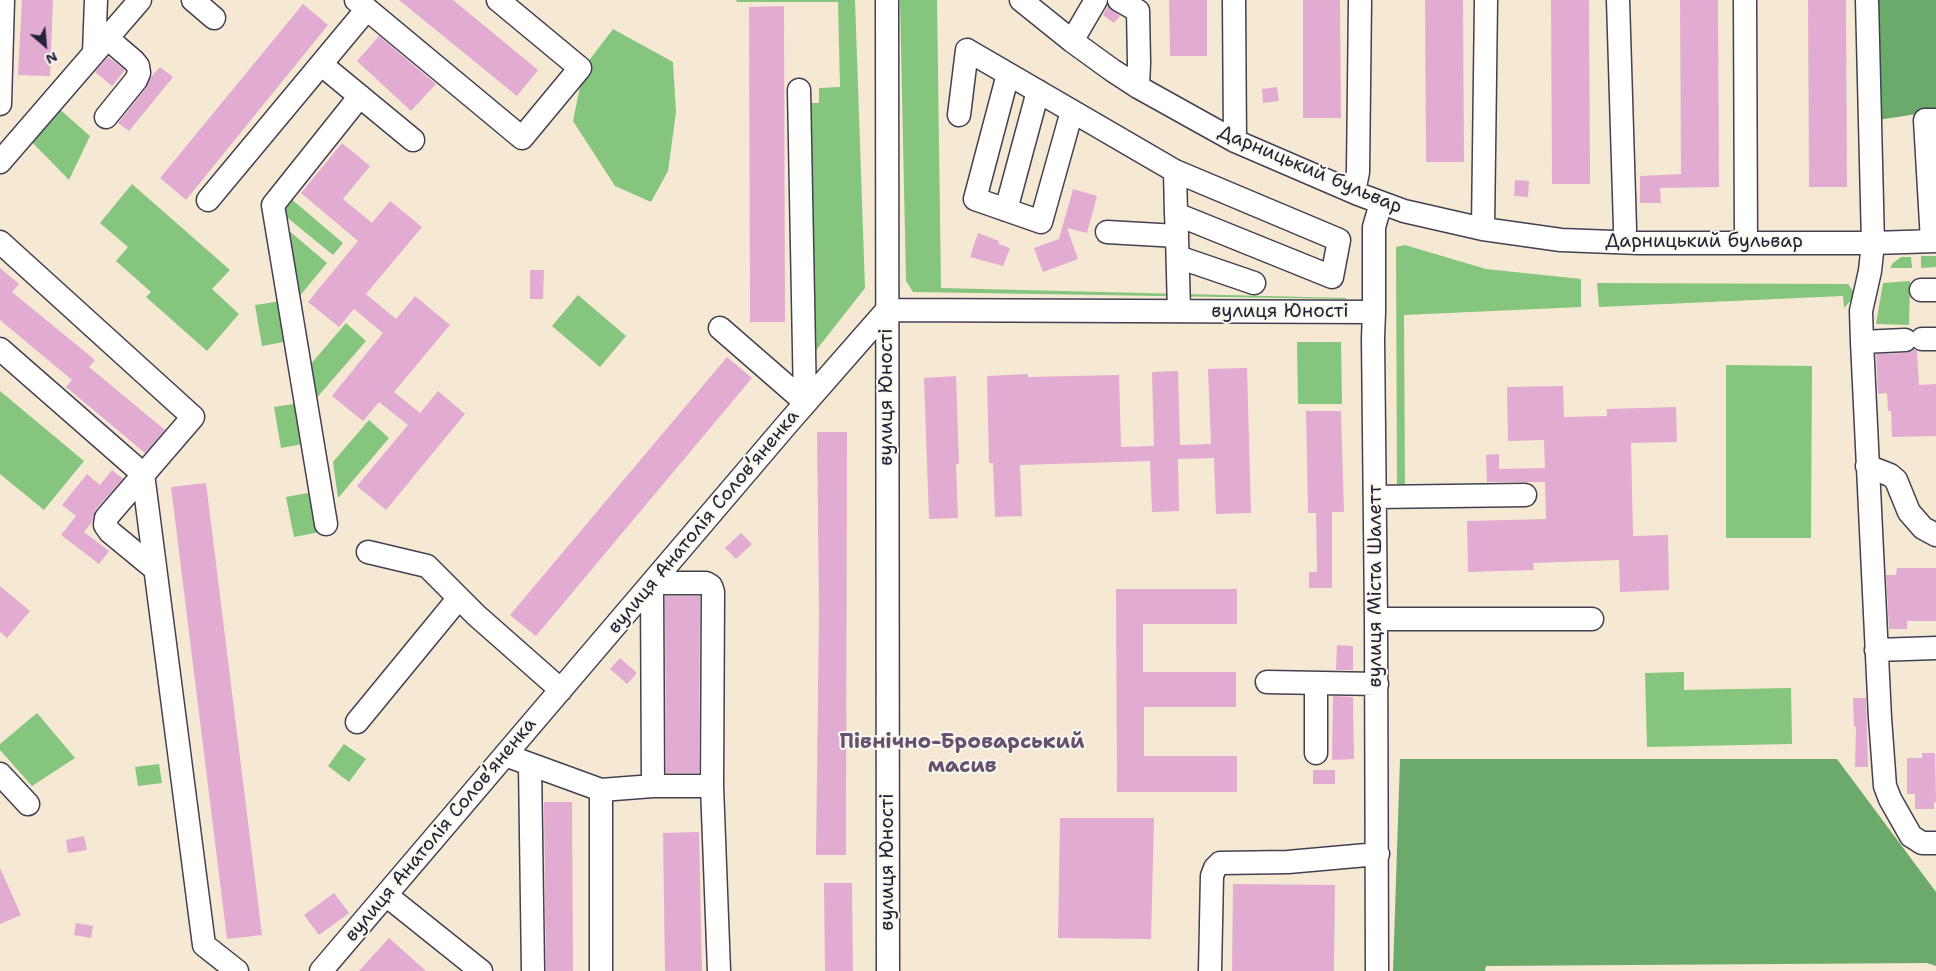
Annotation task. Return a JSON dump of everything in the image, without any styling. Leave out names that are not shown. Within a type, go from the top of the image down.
[{"type":"street","points":[[0,104],[1,0]]},
{"type":"street","points":[[96,0],[101,46]]},
{"type":"street","points":[[0,162],[140,0]]},
{"type":"street","points":[[192,0],[214,18]]},
{"type":"street","points":[[208,200],[322,65],[362,4],[522,138],[580,68],[498,0]]},
{"type":"street","points":[[887,0],[887,310]]},
{"type":"street","name":"Дарницький бульвар","points":[[1021,0],[1072,41],[1138,87],[1235,141],[1354,192],[1404,211],[1483,229],[1561,240],[1873,243],[1934,241]]},
{"type":"street","points":[[1072,41],[1096,0]]},
{"type":"street","points":[[1119,0],[1138,11],[1138,87]]},
{"type":"street","points":[[1234,0],[1235,141]]},
{"type":"street","points":[[1354,192],[1358,172],[1360,0]]},
{"type":"street","points":[[1483,229],[1486,0]]},
{"type":"street","points":[[1618,0],[1624,242]]},
{"type":"street","points":[[1745,0],[1746,242]]},
{"type":"street","points":[[1867,0],[1873,243],[1870,271],[1861,311],[1876,650],[1886,786],[1896,812],[1911,836],[1922,843],[1936,842]]},
{"type":"street","points":[[101,46],[134,61],[138,66],[139,73],[136,80],[106,117]]},
{"type":"street","points":[[959,115],[968,50],[1176,171],[1339,240],[1332,277],[1176,214]]},
{"type":"street","points":[[322,65],[413,140]]},
{"type":"street","points":[[1008,74],[975,199],[1041,222],[1072,111]]},
{"type":"street","points":[[799,90],[805,402]]},
{"type":"street","points":[[1006,210],[1038,92]]},
{"type":"street","points":[[326,524],[273,205],[360,96]]},
{"type":"street","points":[[1934,241],[1934,218],[1925,120],[1936,120]]},
{"type":"street","points":[[1176,171],[1179,311]]},
{"type":"street","name":"вулиця Міста Шалетт","points":[[1377,971],[1377,684],[1372,338],[1374,312],[1374,227],[1382,203]]},
{"type":"street","points":[[1107,232],[1177,247],[1254,283]]},
{"type":"street","points":[[0,242],[193,417],[106,518],[105,525],[110,532],[155,569]]},
{"type":"street","name":"вулиця Юності","points":[[888,971],[887,310],[1374,312]]},
{"type":"street","name":"вулиця Анатолія Соловʼяненка","points":[[321,971],[805,402],[887,310]]},
{"type":"street","points":[[720,328],[805,402]]},
{"type":"street","points":[[1862,342],[1921,339]]},
{"type":"street","points":[[0,349],[142,474],[204,945],[237,971]]},
{"type":"street","points":[[1867,466],[1890,474],[1896,480],[1909,512],[1923,528],[1936,535]]},
{"type":"street","points":[[1375,497],[1525,495]]},
{"type":"street","points":[[368,552],[427,566],[458,599],[561,690]]},
{"type":"street","points":[[653,786],[652,583],[700,582],[711,586],[712,592],[712,786],[719,971]]},
{"type":"street","points":[[357,722],[458,599]]},
{"type":"street","points":[[1376,619],[1592,619]]},
{"type":"street","points":[[1876,650],[1936,648]]},
{"type":"street","points":[[1267,682],[1377,684]]},
{"type":"street","points":[[1316,684],[1316,753]]},
{"type":"street","points":[[505,755],[601,790],[653,786],[712,786]]},
{"type":"street","points":[[530,765],[532,971]]},
{"type":"street","points":[[0,774],[28,804]]},
{"type":"street","points":[[601,790],[601,971]]},
{"type":"street","points":[[1210,971],[1212,876],[1215,868],[1220,864],[1288,862],[1378,854]]},
{"type":"street","points":[[386,895],[481,971]]},
{"type":"green space","points":[[736,0],[855,0],[865,288],[810,358],[805,103],[819,103],[819,88],[840,87],[838,2],[737,2]]},
{"type":"green space","points":[[900,0],[937,0],[941,288],[1347,298],[913,292],[906,281]]},
{"type":"green space","points":[[1876,0],[1936,0],[1936,111],[1878,120]]},
{"type":"green space","points":[[613,29],[673,62],[676,112],[668,171],[651,202],[615,186],[573,121],[584,67]]},
{"type":"green space","points":[[56,106],[90,136],[69,180],[29,139]]},
{"type":"green space","points":[[132,184],[230,270],[212,289],[239,314],[207,351],[146,297],[151,292],[116,261],[128,247],[100,223]]},
{"type":"green space","points":[[289,197],[343,243],[333,255],[278,210]]},
{"type":"green space","points":[[281,224],[327,263],[294,303]]},
{"type":"green space","points":[[1405,245],[1486,269],[1581,279],[1581,307],[1404,315],[1405,489],[1397,490],[1396,247]]},
{"type":"green space","points":[[1921,256],[1936,256],[1936,267],[1921,268]]},
{"type":"green space","points":[[1901,257],[1911,257],[1912,268],[1890,268],[1893,263]]},
{"type":"green space","points":[[1910,281],[1909,325],[1876,324],[1883,283]]},
{"type":"green space","points":[[1597,283],[1848,284],[1856,295],[1844,308],[1843,296],[1599,307]]},
{"type":"green space","points":[[578,295],[626,336],[600,367],[552,326]]},
{"type":"green space","points":[[281,301],[289,341],[262,346],[255,305]]},
{"type":"green space","points":[[346,323],[366,341],[314,401],[310,365]]},
{"type":"green space","points":[[1297,342],[1341,342],[1342,404],[1298,404]]},
{"type":"green space","points":[[1726,365],[1812,366],[1811,538],[1726,538]]},
{"type":"green space","points":[[0,391],[84,461],[44,510],[0,474]]},
{"type":"green space","points":[[300,403],[308,443],[281,448],[274,407]]},
{"type":"green space","points":[[369,420],[389,438],[338,498],[333,462]]},
{"type":"green space","points":[[313,492],[320,532],[294,537],[286,497]]},
{"type":"green space","points":[[1684,672],[1684,690],[1791,688],[1792,744],[1647,747],[1645,673]]},
{"type":"green space","points":[[37,713],[75,758],[32,786],[0,750],[0,744]]},
{"type":"green space","points":[[344,744],[366,759],[349,782],[328,766]]},
{"type":"green space","points":[[1400,759],[1837,759],[1936,892],[1936,966],[1927,963],[1486,966],[1485,971],[1393,971]]},
{"type":"green space","points":[[159,764],[162,783],[138,786],[135,767]]},
{"type":"building","points":[[22,0],[53,0],[50,76],[18,75]]},
{"type":"building","points":[[399,0],[453,0],[538,70],[517,96]]},
{"type":"building","points":[[1169,0],[1207,0],[1207,56],[1170,56]]},
{"type":"building","points":[[1303,0],[1340,0],[1341,118],[1303,118]]},
{"type":"building","points":[[1425,0],[1463,0],[1464,162],[1426,162]]},
{"type":"building","points":[[1551,0],[1589,0],[1590,184],[1552,184]]},
{"type":"building","points":[[1680,0],[1718,0],[1719,187],[1660,188],[1661,203],[1640,203],[1640,176],[1681,174]]},
{"type":"building","points":[[1808,0],[1846,0],[1847,187],[1809,187]]},
{"type":"building","points":[[303,4],[328,25],[186,200],[160,178]]},
{"type":"building","points":[[784,6],[785,322],[750,322],[749,7]]},
{"type":"building","points":[[1108,6],[1120,16],[1114,23],[1103,15]]},
{"type":"building","points":[[379,36],[436,84],[411,111],[357,61]]},
{"type":"building","points":[[108,57],[125,70],[112,86],[95,72]]},
{"type":"building","points":[[160,67],[173,77],[129,131],[118,123]]},
{"type":"building","points":[[1277,87],[1279,101],[1263,103],[1262,89]]},
{"type":"building","points":[[342,143],[370,166],[343,199],[372,223],[390,201],[422,227],[366,294],[396,319],[415,296],[450,325],[394,392],[420,413],[438,391],[465,414],[386,510],[357,486],[408,425],[379,402],[363,421],[332,396],[383,333],[354,309],[339,327],[308,302],[358,241],[301,193]]},
{"type":"building","points":[[1515,180],[1529,181],[1528,197],[1514,196]]},
{"type":"building","points":[[1073,189],[1097,196],[1087,233],[1067,228],[1078,259],[1043,272],[1034,248],[1059,239]]},
{"type":"building","points":[[978,233],[999,241],[998,244],[1010,248],[1003,266],[970,257]]},
{"type":"building","points":[[0,268],[19,284],[12,292],[95,360],[89,367],[165,430],[145,453],[66,387],[72,380],[0,320]]},
{"type":"building","points":[[530,270],[544,270],[543,299],[530,299]]},
{"type":"building","points":[[1914,349],[1917,351],[1919,385],[1936,384],[1936,436],[1892,437],[1891,411],[1888,411],[1887,393],[1878,394],[1876,354],[1906,353]]},
{"type":"building","points":[[727,357],[752,378],[536,636],[510,615]]},
{"type":"building","points":[[1247,368],[1251,513],[1216,514],[1214,458],[1178,459],[1179,511],[1152,512],[1150,461],[1020,465],[1022,516],[995,517],[993,463],[989,463],[987,376],[1028,374],[1028,377],[1119,375],[1121,447],[1154,446],[1152,372],[1178,371],[1180,445],[1211,444],[1208,369]]},
{"type":"building","points":[[956,376],[959,464],[956,464],[958,518],[929,519],[924,378]]},
{"type":"building","points":[[1563,386],[1564,417],[1607,416],[1607,409],[1676,407],[1677,442],[1631,443],[1633,536],[1668,535],[1669,590],[1620,592],[1619,560],[1533,563],[1534,570],[1468,572],[1467,521],[1546,519],[1545,482],[1487,482],[1486,455],[1499,454],[1499,469],[1545,468],[1544,440],[1508,441],[1507,387]]},
{"type":"building","points":[[1306,411],[1341,411],[1344,512],[1332,512],[1332,588],[1309,588],[1309,572],[1317,572],[1316,513],[1308,513]]},
{"type":"building","points":[[817,432],[847,432],[846,855],[816,855],[819,612]]},
{"type":"building","points":[[112,470],[123,479],[96,509],[92,522],[84,532],[109,551],[99,564],[61,535],[76,516],[62,505],[87,474],[100,485]]},
{"type":"building","points":[[206,483],[262,935],[227,939],[171,487]]},
{"type":"building","points":[[741,533],[752,544],[736,559],[725,548]]},
{"type":"building","points":[[1897,568],[1936,568],[1936,621],[1907,621],[1907,629],[1889,629],[1886,575],[1896,575]]},
{"type":"building","points":[[0,586],[30,611],[7,638],[0,632]]},
{"type":"building","points":[[1116,589],[1237,589],[1237,624],[1143,624],[1143,672],[1236,672],[1236,707],[1144,707],[1144,756],[1237,756],[1237,792],[1117,792]]},
{"type":"building","points":[[665,596],[700,596],[699,773],[666,773]]},
{"type":"building","points":[[1337,645],[1353,646],[1353,670],[1336,670]]},
{"type":"building","points":[[620,658],[637,673],[627,684],[610,669]]},
{"type":"building","points":[[1333,696],[1353,697],[1354,759],[1332,760]]},
{"type":"building","points":[[1853,698],[1866,698],[1868,767],[1855,767],[1856,726],[1854,727]]},
{"type":"building","points":[[1922,753],[1935,753],[1936,802],[1934,802],[1934,809],[1915,809],[1915,794],[1907,794],[1907,758],[1922,758]]},
{"type":"building","points":[[1313,770],[1335,770],[1335,784],[1313,784]]},
{"type":"building","points":[[544,802],[572,802],[573,971],[546,971]]},
{"type":"building","points":[[1060,818],[1154,818],[1151,939],[1058,938]]},
{"type":"building","points":[[699,832],[702,971],[665,971],[663,833]]},
{"type":"building","points":[[84,836],[87,850],[68,853],[66,840]]},
{"type":"building","points":[[0,868],[21,915],[0,924]]},
{"type":"building","points":[[824,883],[852,883],[853,971],[825,971]]},
{"type":"building","points":[[1233,884],[1335,885],[1334,971],[1232,971]]},
{"type":"building","points":[[334,893],[349,913],[319,935],[304,915]]},
{"type":"building","points":[[76,923],[93,926],[91,938],[74,935]]},
{"type":"building","points":[[389,938],[426,971],[359,971]]},
{"type":"district","name":"Північно-Броварський масив","points":[[962,755]]}]
